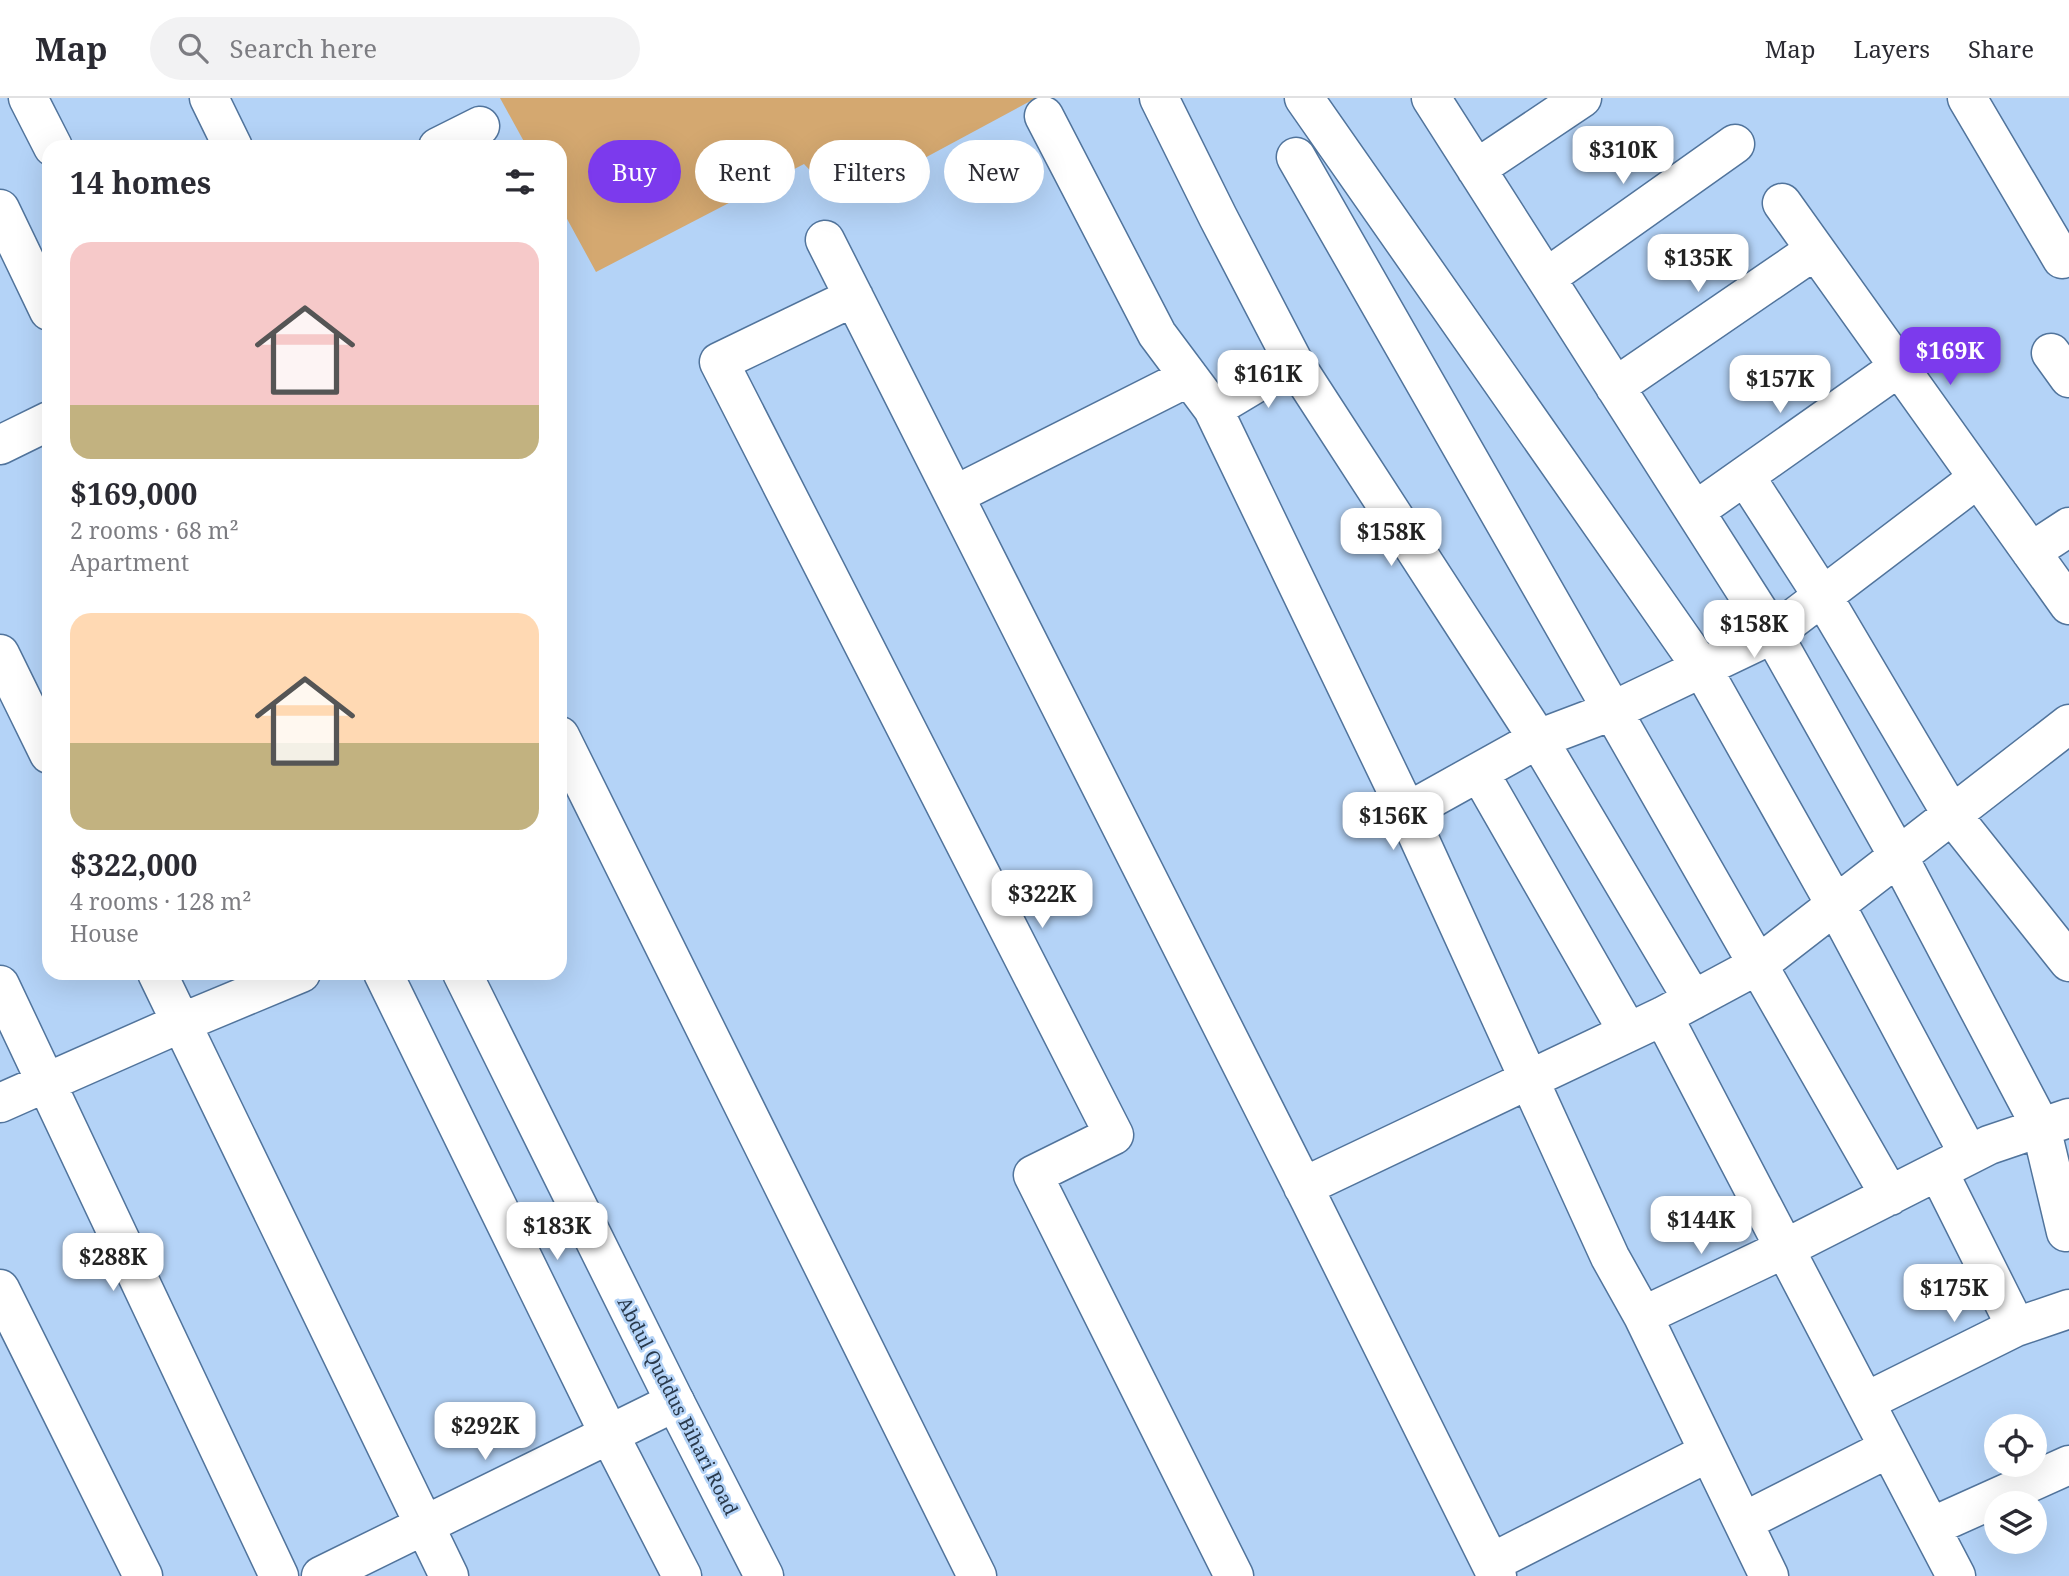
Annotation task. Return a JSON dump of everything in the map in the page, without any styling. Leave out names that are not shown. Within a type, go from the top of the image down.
[{"type":"street","points":[[28,98],[49,140]]},
{"type":"street","points":[[209,98],[230,140]]},
{"type":"street","points":[[1159,98],[1293,361],[1538,739],[1678,1008],[1784,1250],[1956,1576]]},
{"type":"street","points":[[1304,98],[1702,668],[1835,904],[1954,1163],[2016,1326]]},
{"type":"street","points":[[1431,98],[1773,634],[1898,856],[2055,1123],[2066,1231]]},
{"type":"street","points":[[1476,169],[1582,98]]},
{"type":"street","points":[[1967,98],[2062,259],[2069,255]]},
{"type":"street","points":[[1044,116],[1157,334],[1213,409],[1407,811],[1610,1258],[1643,1316],[1769,1576]]},
{"type":"street","points":[[453,140],[480,127]]},
{"type":"street","points":[[1546,278],[1735,144]]},
{"type":"street","points":[[1296,157],[1890,1196]]},
{"type":"street","points":[[1782,203],[2069,604]]},
{"type":"street","points":[[0,209],[42,296]]},
{"type":"street","points":[[825,240],[1494,1569],[1709,1452]]},
{"type":"street","points":[[1615,387],[1815,250]]},
{"type":"street","points":[[854,297],[719,362],[1114,1135],[1033,1175],[1234,1576]]},
{"type":"street","points":[[1213,409],[1293,361]]},
{"type":"street","points":[[1695,511],[1899,367]]},
{"type":"street","points":[[955,495],[1189,377]]},
{"type":"street","points":[[0,445],[42,424]]},
{"type":"street","points":[[1745,476],[1823,597],[1952,815],[2069,962]]},
{"type":"street","points":[[1407,811],[1538,739],[1612,711],[1773,634],[1978,478]]},
{"type":"street","points":[[2031,551],[2069,527]]},
{"type":"street","points":[[0,654],[42,740]]},
{"type":"street","points":[[1303,1187],[1629,1032],[1758,965],[2069,724]]},
{"type":"street","points":[[567,750],[978,1576]]},
{"type":"street","points":[[1479,772],[1629,1032]]},
{"type":"street","points":[[160,980],[449,1576]]},
{"type":"street","points":[[0,1103],[284,980]]},
{"type":"street","points":[[386,980],[609,1434],[682,1576]]},
{"type":"street","name":"Abdul Quddus Bihari Road","points":[[465,980],[764,1576]]},
{"type":"street","points":[[0,985],[279,1576]]},
{"type":"street","points":[[1643,1316],[1784,1250],[1989,1145],[2055,1123]]},
{"type":"street","points":[[0,1289],[144,1576]]},
{"type":"street","points":[[1865,1402],[2016,1326],[2069,1309]]},
{"type":"street","points":[[321,1576],[675,1402]]},
{"type":"street","points":[[1743,1522],[1889,1448]]},
{"type":"street","points":[[1931,1527],[2069,1465]]},
{"type":"shaded area","points":[[500,98],[1036,98],[958,140],[944,140],[944,148],[930,155],[930,140],[809,140],[809,169],[804,164],[795,169],[795,140],[695,140],[695,203],[729,203],[596,272],[567,219],[567,140],[523,140]]}]
